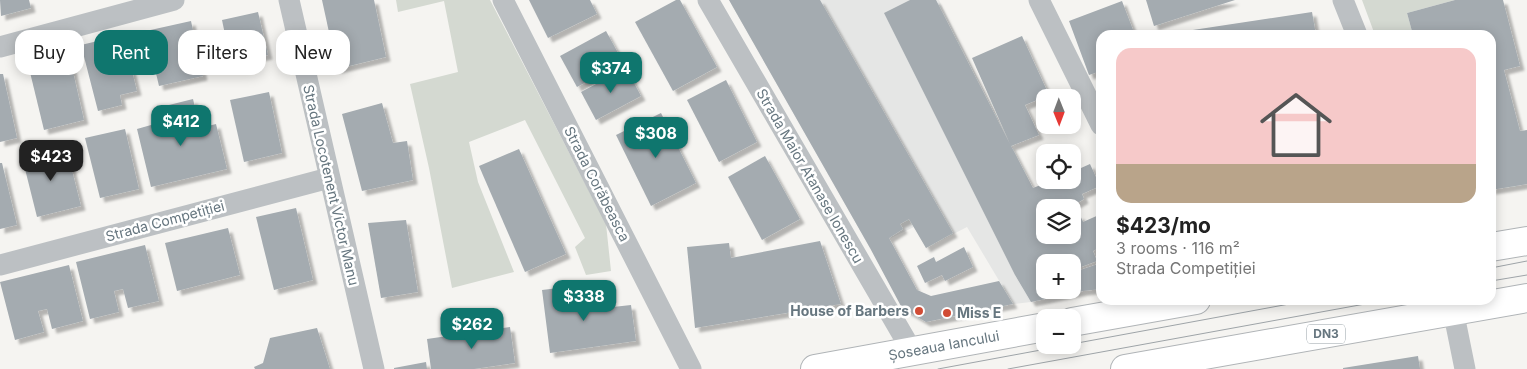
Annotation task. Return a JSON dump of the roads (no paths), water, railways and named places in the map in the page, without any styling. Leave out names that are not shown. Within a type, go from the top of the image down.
[{"type":"main road","points":[[1496,246],[1527,241]]},
{"type":"main road","name":"DN3","points":[[1496,301],[1527,298]]},
{"type":"main road","points":[[1081,320],[1166,305]]},
{"type":"main road","name":"DN3","points":[[1125,369],[1452,305]]},
{"type":"main road","name":"Șoseaua Iancului","points":[[815,369],[1036,329]]},
{"type":"street","points":[[0,47],[174,0]]},
{"type":"street","name":"Strada Locotenent Victor Manu","points":[[289,0],[374,369]]},
{"type":"street","name":"Strada Corăbeasca","points":[[503,0],[691,369]]},
{"type":"street","name":"Strada Maior Atanase Ionescu","points":[[708,0],[912,351]]},
{"type":"street","points":[[1040,0],[1096,115]]},
{"type":"street","points":[[1343,0],[1355,30]]},
{"type":"street","name":"Strada Competiției","points":[[0,264],[329,178]]},
{"type":"street","points":[[1452,305],[1465,369]]},
{"type":"tram line","points":[[1496,267],[1527,261]]},
{"type":"tram line","points":[[1496,280],[1527,275]]},
{"type":"tram line","points":[[1081,342],[1284,305]]},
{"type":"tram line","points":[[1008,369],[1360,305]]},
{"type":"tram line","points":[[938,369],[1036,351]]},
{"type":"place","name":"House of Barbers","points":[[919,311]]},
{"type":"place","name":"Miss E","points":[[947,313]]}]
